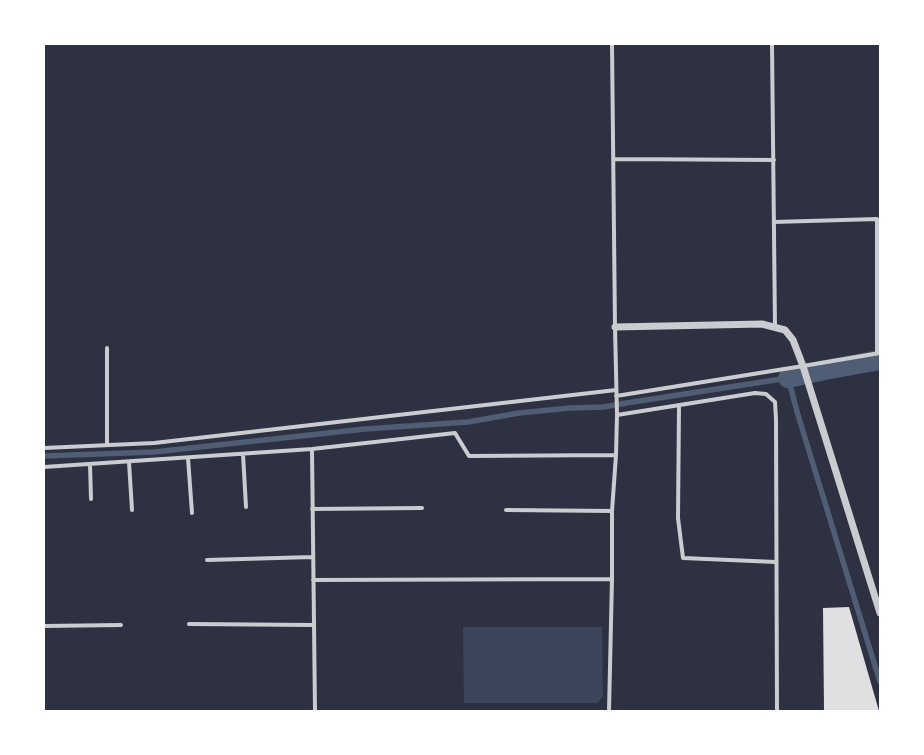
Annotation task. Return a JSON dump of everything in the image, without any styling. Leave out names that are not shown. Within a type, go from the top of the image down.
[{"type":"street","points":[[609,711],[612,511],[617,415],[612,44]]},
{"type":"street","points":[[772,44],[775,328]]},
{"type":"street","points":[[613,159],[774,160]]},
{"type":"street","points":[[616,397],[879,353],[877,219],[774,222]]},
{"type":"street","points":[[615,327],[762,324],[786,330],[793,340],[803,366],[880,613]]},
{"type":"street","points":[[106,348],[107,445]]},
{"type":"street","points":[[44,448],[154,443],[616,390]]},
{"type":"street","points":[[617,415],[755,394],[766,394],[775,402],[777,711]]},
{"type":"street","points":[[679,406],[678,518],[683,558],[776,562]]},
{"type":"street","points":[[44,467],[312,449],[455,432],[470,456],[616,455]]},
{"type":"street","points":[[312,449],[315,711]]},
{"type":"street","points":[[243,454],[246,507]]},
{"type":"street","points":[[188,458],[192,513]]},
{"type":"street","points":[[130,462],[132,510]]},
{"type":"street","points":[[90,464],[91,498]]},
{"type":"street","points":[[312,509],[422,508]]},
{"type":"street","points":[[506,510],[612,511]]},
{"type":"street","points":[[207,560],[313,557]]},
{"type":"street","points":[[313,580],[612,579]]},
{"type":"street","points":[[189,624],[314,625]]},
{"type":"street","points":[[44,626],[120,625]]},
{"type":"shaded area","points":[[463,627],[602,627],[603,697],[597,703],[464,703]]},
{"type":"building","points":[[849,607],[879,711],[824,711],[823,608]]},
{"type":"waterway","points":[[788,378],[880,360]]},
{"type":"waterway","points":[[44,456],[154,452],[365,429],[468,422],[519,413],[570,408],[603,407],[788,378],[880,682]]}]
